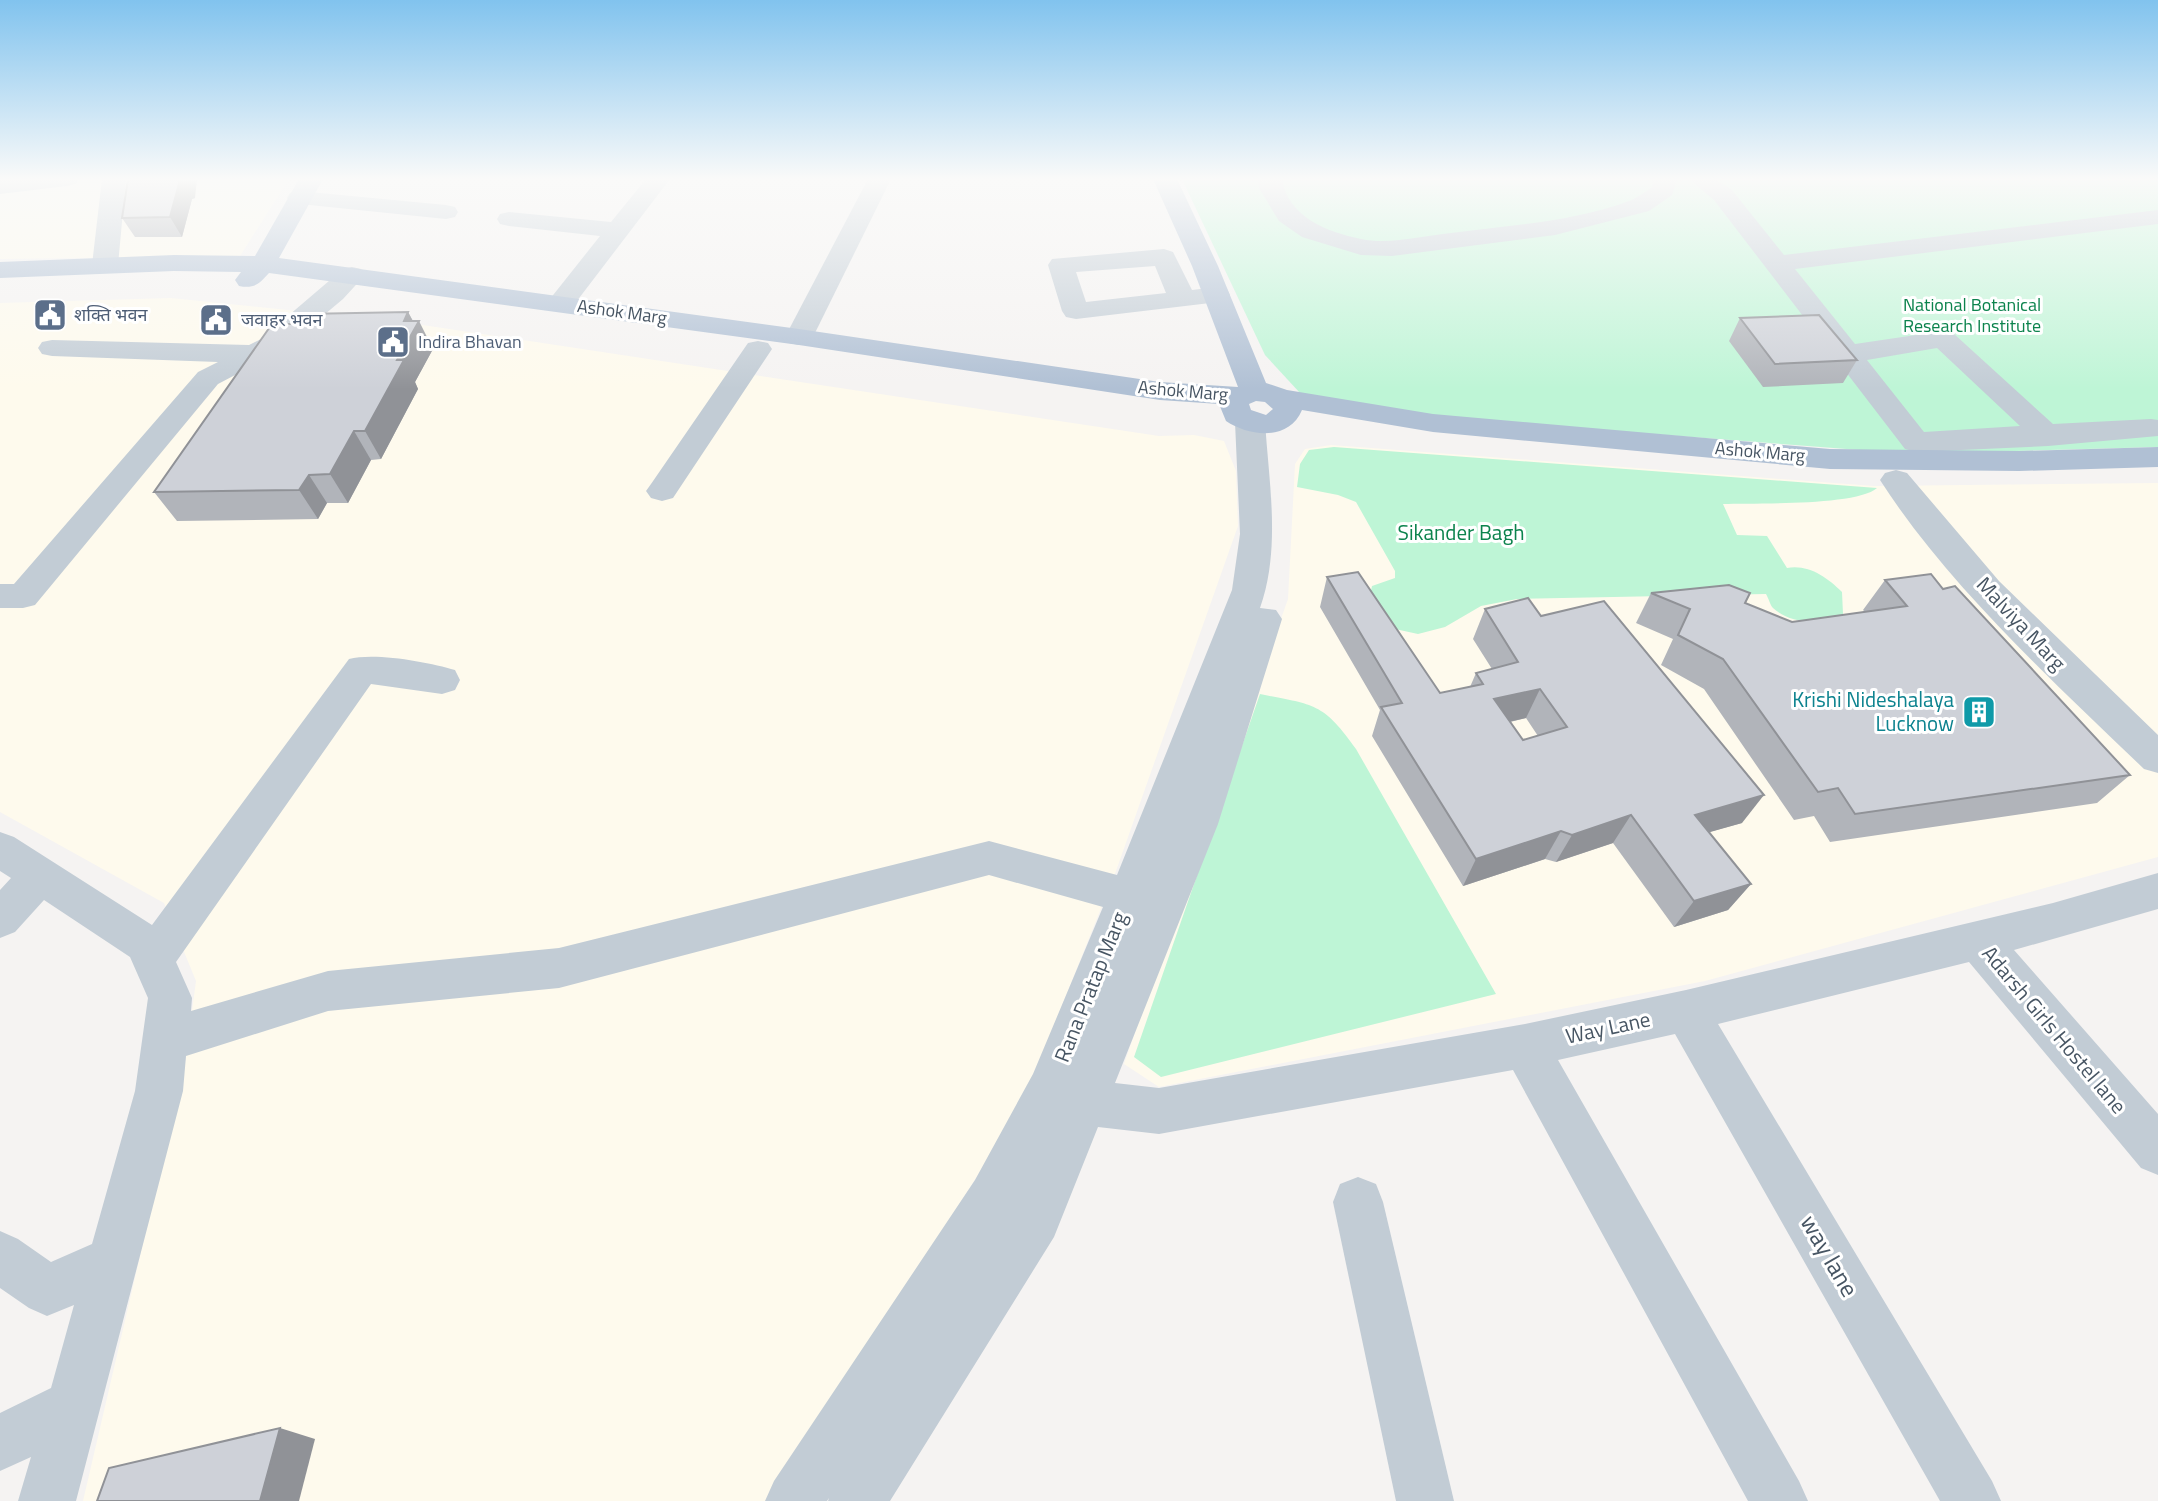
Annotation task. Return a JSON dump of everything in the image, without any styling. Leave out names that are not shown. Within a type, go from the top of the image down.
[{"type":"main road","points":[[242,287],[263,264],[271,249]]},
{"type":"main road","name":"Rana Pratap Marg","points":[[1196,249],[1261,409]]},
{"type":"main road","name":"Ashok Marg","points":[[0,270],[104,265],[263,264],[343,284],[1154,411],[1261,409],[1830,459],[1924,451],[2019,461],[2155,442]]},
{"type":"main road","name":"Ashok Marg","points":[[0,288],[343,284],[560,304],[799,337],[1160,391],[1426,444],[1863,480],[1999,481],[2158,475]]},
{"type":"street","points":[[104,265],[106,249]]},
{"type":"street","points":[[560,304],[604,249]]},
{"type":"street","points":[[799,337],[844,249]]},
{"type":"street","points":[[1765,249],[1924,451],[2048,436],[2155,442]]},
{"type":"street","points":[[1777,264],[1890,249]]},
{"type":"street","points":[[0,596],[23,596],[208,378],[271,345],[343,284]]},
{"type":"street","points":[[1182,298],[1217,295]]},
{"type":"street","points":[[1848,354],[1943,339],[2048,436]]},
{"type":"street","points":[[52,348],[254,354]]},
{"type":"street","points":[[662,491],[758,349]]},
{"type":"street","name":"Rana Pratap Marg","points":[[857,1501],[1036,1219],[1068,1096],[1128,896],[1249,590],[1256,534],[1261,409]]},
{"type":"street","name":"Rana Pratap Marg","points":[[794,1501],[993,1198],[1068,1096],[1198,824],[1273,594],[1279,545],[1261,409]]},
{"type":"street","name":"Malviya Marg","points":[[1896,480],[1932,529],[2064,669],[2158,758]]},
{"type":"street","points":[[152,960],[362,669],[442,680]]},
{"type":"street","points":[[0,849],[146,944],[170,998],[159,1091],[47,1501]]},
{"type":"street","points":[[164,1041],[328,992],[559,968],[989,858],[1128,896]]},
{"type":"street","points":[[0,919],[40,876]]},
{"type":"street","name":"Way Lane","points":[[1068,1096],[1158,1111],[1525,1046],[1686,1011],[2053,922],[2158,891]]},
{"type":"street","name":"Adarsh Girls Hostel lane","points":[[1978,940],[2158,1152]]},
{"type":"street","name":"way lane","points":[[1686,1011],[1972,1501]]},
{"type":"street","points":[[1525,1046],[1779,1501]]},
{"type":"street","points":[[1359,1202],[1424,1501]]},
{"type":"street","points":[[0,1257],[47,1290],[113,1261]]},
{"type":"street","points":[[0,1443],[73,1406]]},
{"type":"shaded area","points":[[0,249],[244,249],[240,256],[0,259]]},
{"type":"shaded area","points":[[171,298],[403,322],[1159,436],[1194,435],[1224,441],[1236,471],[1238,526],[1116,871],[1022,1105],[772,1501],[83,1501],[185,1063],[196,981],[164,903],[0,812],[0,303]]},
{"type":"shaded area","points":[[1331,445],[1874,486],[2158,483],[2158,857],[1705,981],[1159,1087],[1124,1064],[1288,599],[1295,464],[1305,449]]},
{"type":"green space","name":"National Botanical Research Institute","points":[[1215,249],[2158,249],[2158,447],[1912,454],[1404,415],[1300,393],[1265,355]]},
{"type":"green space","name":"Sikander Bagh","points":[[1334,447],[1877,488],[1866,494],[1828,501],[1723,504],[1737,535],[1767,536],[1787,568],[1802,568],[1817,573],[1842,592],[1843,614],[1835,618],[1808,622],[1789,618],[1773,608],[1766,594],[1517,599],[1481,606],[1445,627],[1418,634],[1395,629],[1369,600],[1372,586],[1395,578],[1395,571],[1356,502],[1338,495],[1297,487],[1300,464],[1309,450]]},
{"type":"green space","points":[[1260,694],[1316,708],[1335,722],[1345,734],[1496,994],[1161,1077],[1134,1057]]},
{"type":"building","points":[[408,312],[404,321],[419,321],[397,360],[404,360],[365,431],[354,431],[330,474],[309,475],[299,490],[154,492],[272,324],[295,324],[303,314]]},
{"type":"building","points":[[1819,315],[1857,360],[1775,364],[1740,318]]},
{"type":"building","points":[[1358,572],[1440,693],[1483,684],[1476,673],[1518,662],[1485,609],[1528,598],[1541,616],[1604,601],[1764,795],[1695,815],[1751,884],[1694,901],[1631,815],[1572,835],[1561,831],[1476,859],[1381,707],[1402,703],[1327,577]],"holes":[[[1540,689],[1567,727],[1523,740],[1494,699]]]},
{"type":"building","points":[[1931,574],[1943,589],[1955,586],[2130,775],[1855,814],[1838,788],[1818,792],[1723,659],[1678,635],[1690,609],[1651,593],[1729,585],[1750,593],[1745,603],[1792,622],[1907,606],[1885,580]]},
{"type":"building","points":[[280,1428],[260,1501],[97,1501],[109,1468]]},
{"type":"place","name":"शक्ति भवन","points":[[50,315]]},
{"type":"place","name":"जवाहर भवन","points":[[216,320]]},
{"type":"place","name":"Indira Bhavan","points":[[393,342]]},
{"type":"place","name":"Krishi Nideshalaya Lucknow","points":[[1979,712]]}]
